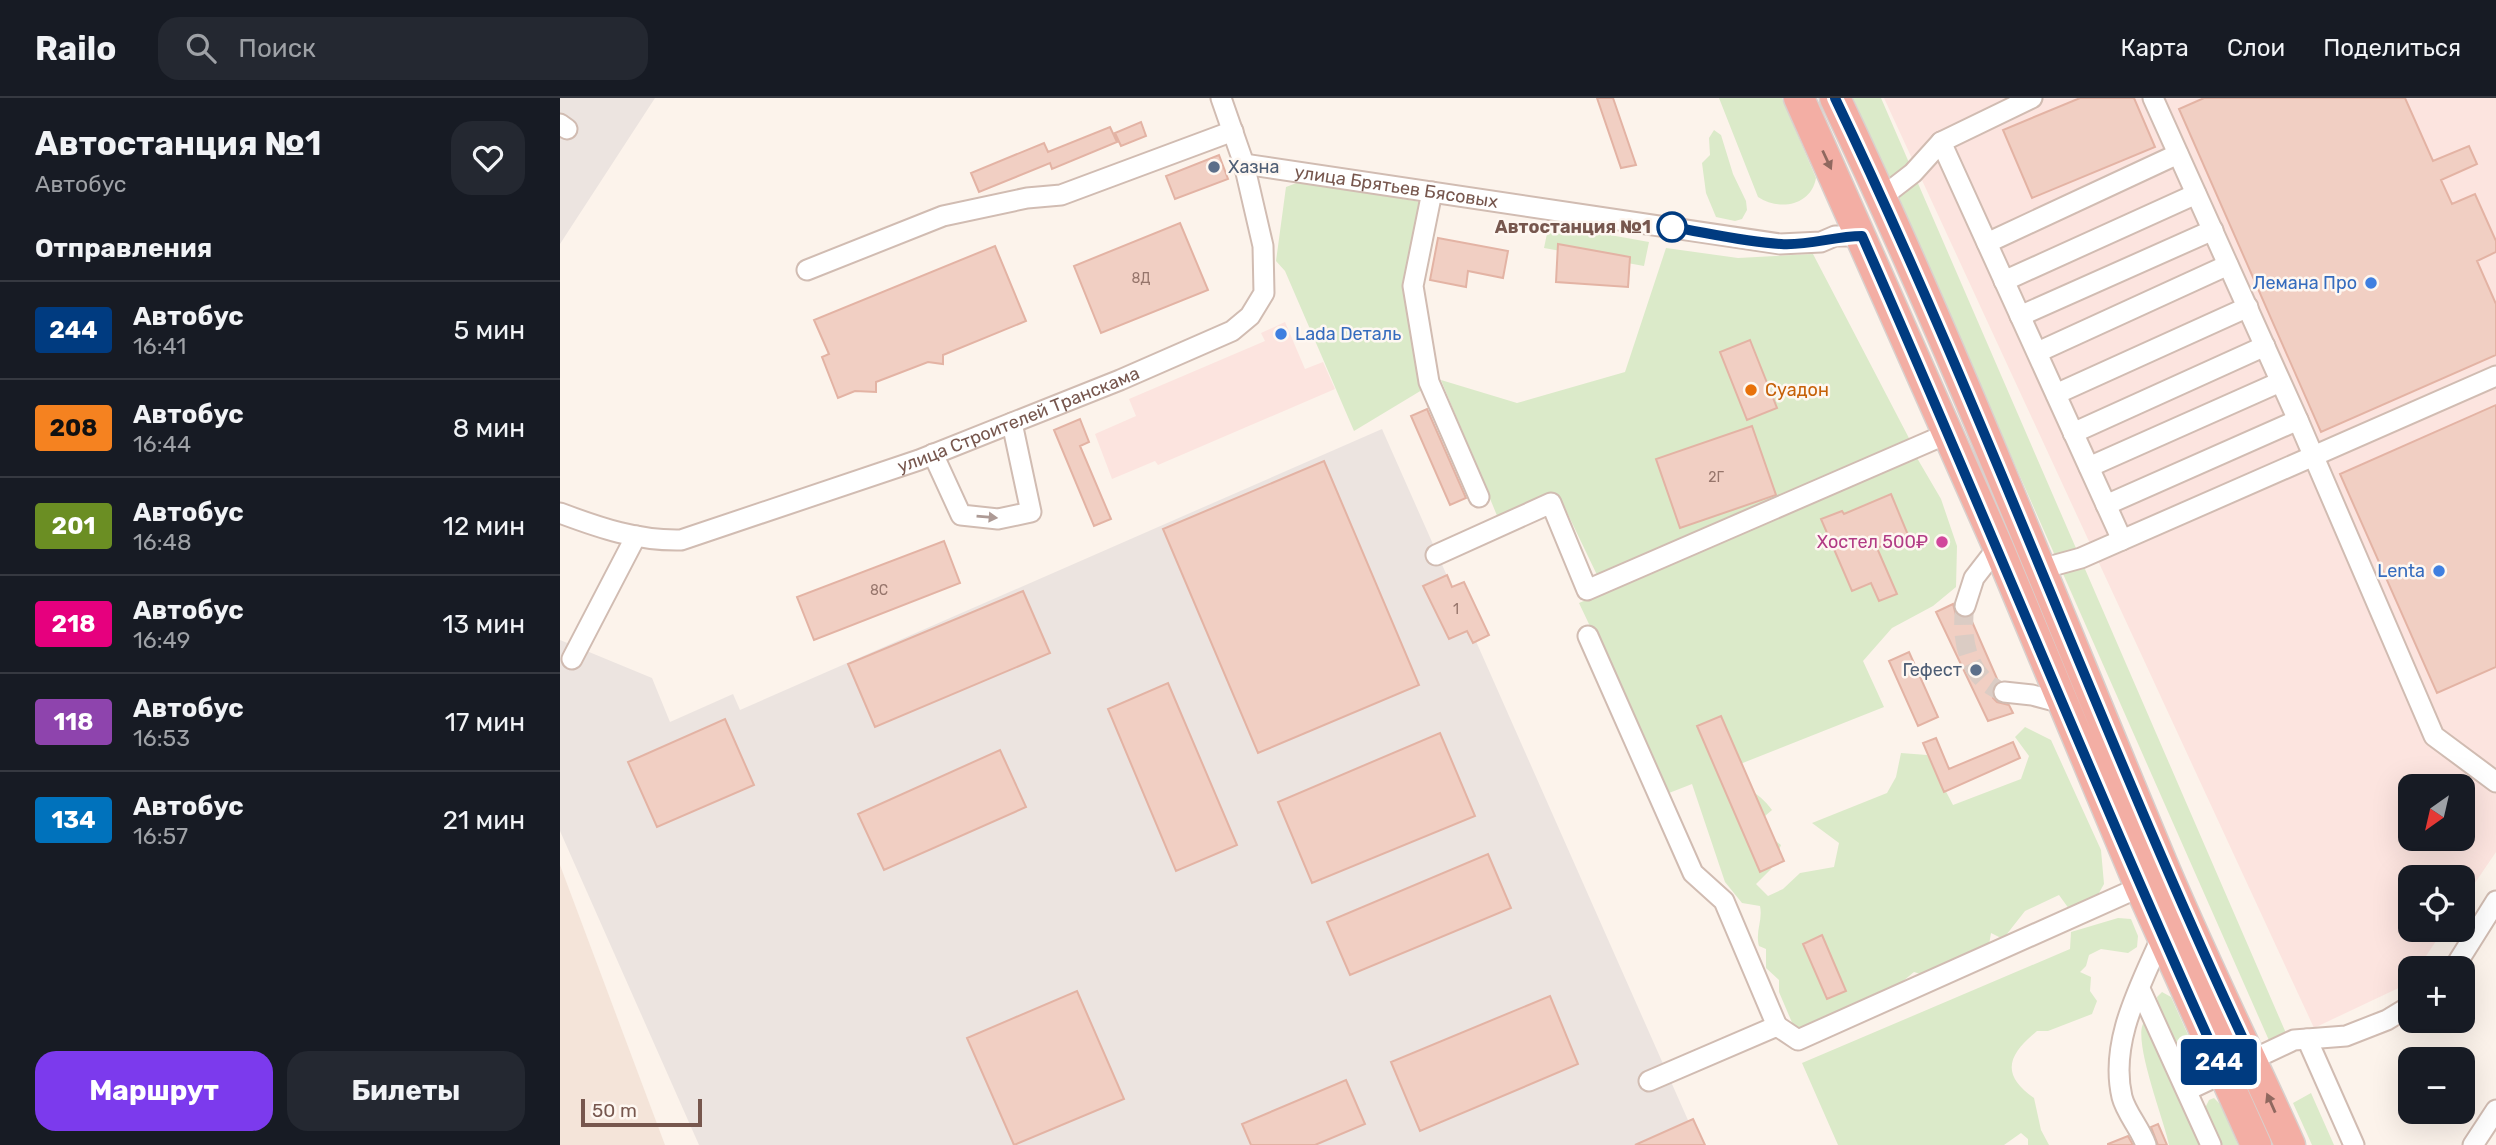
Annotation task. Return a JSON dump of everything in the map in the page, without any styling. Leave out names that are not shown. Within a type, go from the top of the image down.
[{"type":"highway","points":[[1798,98],[1949,433],[2140,887],[2256,1145]]},
{"type":"highway","points":[[1835,98],[1882,197],[2164,866],[2290,1145]]},
{"type":"street","name":"улица Строителей Транскама","points":[[560,513],[596,527],[652,541],[681,540],[933,454],[1232,331],[1250,316],[1264,293],[1264,246],[1244,164],[1221,98]]},
{"type":"street","points":[[1882,197],[1913,173],[1941,142],[2032,98]]},
{"type":"street","points":[[2153,98],[2314,455],[2434,736],[2496,782]]},
{"type":"street","points":[[807,270],[943,216],[1027,198],[1061,195],[1233,131]]},
{"type":"street","points":[[1941,142],[2122,540]]},
{"type":"street","points":[[1987,243],[2178,154]]},
{"type":"street","name":"улица Брятьев Бясовых","points":[[1244,164],[1780,244],[1821,242],[1835,236],[1862,236]]},
{"type":"street","points":[[1432,191],[1413,286],[1429,382],[1479,497]]},
{"type":"street","points":[[2004,281],[2196,194]]},
{"type":"street","points":[[2020,316],[2213,230]]},
{"type":"street","points":[[2038,352],[2228,265]]},
{"type":"street","points":[[2056,394],[2248,307]]},
{"type":"street","points":[[2073,433],[2265,346]]},
{"type":"street","points":[[2041,569],[2081,558],[2496,376]]},
{"type":"street","points":[[2089,467],[2280,382]]},
{"type":"street","points":[[2106,505],[2298,420]]},
{"type":"street","points":[[933,454],[961,515],[998,519],[1031,512],[1012,423]]},
{"type":"street","points":[[1436,555],[1550,503],[1587,590],[1949,433]]},
{"type":"street","points":[[572,659],[636,536]]},
{"type":"street","points":[[1965,606],[1974,578],[1998,547]]},
{"type":"street","points":[[1588,636],[1693,873],[1724,901],[1777,1026],[1798,1040],[2140,887]]},
{"type":"street","points":[[2004,692],[2032,695],[2063,703]]},
{"type":"street","points":[[2462,956],[2496,901]]},
{"type":"street","points":[[2146,1145],[2122,1098],[2122,1037],[2162,936]]},
{"type":"street","points":[[2140,989],[2211,1145]]},
{"type":"street","points":[[2188,1090],[2294,1040],[2346,1036],[2398,1013]]},
{"type":"street","points":[[1649,1081],[1777,1026]]},
{"type":"street","points":[[2307,1039],[2354,1145]]},
{"type":"street","points":[[2473,1145],[2496,1110]]},
{"type":"shaded area","points":[[560,98],[655,98],[560,244]]},
{"type":"shaded area","points":[[1884,98],[2496,98],[2496,852],[2475,883],[2475,865],[2398,865],[2398,942],[2435,942],[2426,956],[2398,956],[2398,988],[2314,1028]]},
{"type":"shaded area","points":[[1285,322],[1305,369],[1323,362],[1335,389],[1158,465],[1155,461],[1112,479],[1095,434],[1136,416],[1129,399],[1265,341],[1261,333]]},
{"type":"shaded area","points":[[1382,429],[1699,1145],[699,1145],[560,831],[560,640],[652,678],[670,722],[733,694],[740,710]]},
{"type":"shaded area","points":[[560,865],[665,1145],[560,1145]]},
{"type":"green space","points":[[1719,98],[1782,98],[1816,178],[1808,195],[1784,205],[1758,197]]},
{"type":"green space","points":[[1853,98],[1881,98],[2292,1047],[2275,1054]]},
{"type":"green space","points":[[1714,130],[1721,135],[1733,174],[1746,201],[1747,210],[1742,219],[1735,221],[1716,217],[1706,193],[1702,163],[1710,155],[1709,138]]},
{"type":"green space","points":[[1299,182],[1421,202],[1422,390],[1354,431],[1285,271],[1276,261],[1286,187]]},
{"type":"green space","points":[[1549,224],[1649,242],[1644,266],[1544,248]]},
{"type":"green space","points":[[1666,248],[1738,258],[1813,254],[1911,442],[1598,577],[1562,502],[1551,494],[1498,518],[1441,380],[1517,403],[1625,372]]},
{"type":"green space","points":[[1917,458],[1941,499],[1957,546],[1956,587],[1933,606],[1892,628],[1863,661],[1884,707],[1725,770],[1772,810],[1758,822],[1760,829],[1781,845],[1771,869],[1756,884],[1768,896],[1783,889],[1800,873],[1834,867],[1839,843],[1812,823],[1887,793],[1896,777],[1901,753],[1927,755],[1953,805],[2021,779],[2029,756],[2015,737],[2025,727],[2051,740],[2101,850],[2104,884],[2095,900],[2072,913],[2059,895],[2025,911],[2003,939],[1991,933],[1989,945],[1930,977],[1914,972],[1886,995],[1796,1032],[1779,992],[1779,980],[1766,968],[1766,949],[1759,946],[1760,906],[1742,903],[1725,882],[1692,784],[1669,793],[1579,603]]},
{"type":"green space","points":[[2118,918],[2131,919],[2138,936],[2137,947],[2128,953],[2101,949],[2089,955],[2086,966],[2080,972],[2091,977],[2090,991],[2097,1001],[2092,1014],[2048,1031],[2037,1031],[2014,1056],[2012,1073],[2023,1089],[2034,1098],[2041,1130],[2049,1145],[2028,1145],[2028,1139],[2021,1133],[2004,1145],[1838,1145],[1802,1063],[2070,949],[2071,932]]},
{"type":"green space","points":[[2162,992],[2171,997],[2198,1057],[2202,1077],[2195,1082],[2183,1065],[2166,1030],[2157,997]]},
{"type":"green space","points":[[2145,1021],[2201,1145],[2169,1145],[2145,1060],[2142,1029]]},
{"type":"green space","points":[[2311,1093],[2334,1145],[2312,1145],[2293,1103]]},
{"type":"green space","points":[[2214,1098],[2221,1105],[2238,1145],[2220,1145],[2205,1108],[2209,1100]]},
{"type":"building","points":[[1597,98],[1613,98],[1636,165],[1621,168]]},
{"type":"building","points":[[2080,98],[2134,98],[2155,147],[2032,198],[2003,130]]},
{"type":"building","name":"Лемана Про","points":[[2204,98],[2405,98],[2433,161],[2469,146],[2477,164],[2441,180],[2452,204],[2475,194],[2496,241],[2496,252],[2477,261],[2496,304],[2496,355],[2321,432],[2179,109]]},
{"type":"building","points":[[1141,122],[1146,136],[1121,146],[1115,133]]},
{"type":"building","points":[[1110,127],[1117,142],[1052,169],[1050,163],[979,192],[971,173],[1044,143],[1048,152]]},
{"type":"building","points":[[1219,155],[1228,179],[1175,199],[1166,176]]},
{"type":"building","points":[[1180,223],[1208,290],[1101,333],[1074,266]]},
{"type":"building","points":[[1438,238],[1508,251],[1503,278],[1468,271],[1466,287],[1430,280]]},
{"type":"building","points":[[1558,244],[1630,257],[1628,287],[1556,282]]},
{"type":"building","points":[[995,246],[1026,321],[943,355],[943,364],[928,362],[876,382],[876,392],[855,391],[838,398],[822,357],[829,354],[814,320]]},
{"type":"building","points":[[1750,340],[1777,408],[1747,420],[1720,352]]},
{"type":"building","name":"Lenta","points":[[2496,405],[2496,667],[2437,693],[2340,474]]},
{"type":"building","points":[[1427,409],[1466,498],[1450,505],[1411,416]]},
{"type":"building","points":[[1080,419],[1089,442],[1080,446],[1111,519],[1094,526],[1054,430]]},
{"type":"building","points":[[1752,426],[1776,495],[1680,528],[1656,459]]},
{"type":"building","points":[[1324,461],[1419,685],[1258,753],[1163,529]]},
{"type":"building","points":[[1891,494],[1908,535],[1877,548],[1897,594],[1879,601],[1871,583],[1852,591],[1821,519],[1842,511],[1844,514]]},
{"type":"building","points":[[944,541],[960,583],[814,640],[797,597]]},
{"type":"building","points":[[1447,575],[1452,587],[1464,582],[1489,635],[1473,643],[1467,631],[1449,639],[1423,586]]},
{"type":"building","points":[[1023,591],[1050,653],[875,727],[848,664]]},
{"type":"building","points":[[1953,604],[1956,615],[1970,617],[1998,681],[1992,690],[1993,698],[2009,705],[2013,713],[1988,721],[1936,612]]},
{"type":"building","points":[[1909,652],[1938,717],[1918,726],[1889,661]]},
{"type":"building","points":[[1168,683],[1237,845],[1176,871],[1108,709]]},
{"type":"building","points":[[1721,716],[1784,861],[1760,872],[1697,726]]},
{"type":"building","points":[[725,719],[754,785],[657,827],[628,762]]},
{"type":"building","points":[[1440,733],[1475,816],[1312,883],[1278,802]]},
{"type":"building","points":[[1936,738],[1949,769],[2013,742],[2020,758],[1944,792],[1923,743]]},
{"type":"building","points":[[1000,750],[1026,807],[884,870],[858,814]]},
{"type":"building","points":[[1488,854],[1511,908],[1350,975],[1327,922]]},
{"type":"building","points":[[1822,935],[1846,991],[1827,999],[1803,944]]},
{"type":"building","points":[[1077,991],[1124,1099],[1014,1145],[967,1038]]},
{"type":"building","points":[[1550,996],[1578,1064],[1420,1131],[1391,1062]]},
{"type":"building","points":[[1346,1080],[1365,1124],[1315,1145],[1251,1145],[1242,1124]]},
{"type":"building","points":[[1693,1119],[1705,1145],[1635,1145]]},
{"type":"building","points":[[2158,1124],[2167,1145],[2158,1145],[2151,1127]]},
{"type":"building","points":[[2128,1136],[2133,1145],[2108,1145],[2108,1144]]},
{"type":"tunnel","points":[[1965,606],[1964,632],[1969,657],[1982,678],[2004,692]]},
{"type":"bus line","name":"244","points":[[1672,227],[1780,244],[1821,242],[1835,236],[1862,236],[1998,547],[2140,887],[2224,1073],[2253,1060],[2164,866],[2010,494],[1882,197],[1835,98]]},
{"type":"place","name":"Хазна","points":[[1214,167]]},
{"type":"place","name":"Автостанция №1","points":[[1672,227]]},
{"type":"place","name":"Лемана Про","points":[[2371,283]]},
{"type":"place","name":"Lada Dеталь","points":[[1281,334]]},
{"type":"place","name":"Суадон","points":[[1751,390]]},
{"type":"place","name":"Хостел 500₽","points":[[1942,542]]},
{"type":"place","name":"Lenta","points":[[2439,571]]},
{"type":"place","name":"Гефест","points":[[1976,670]]}]
